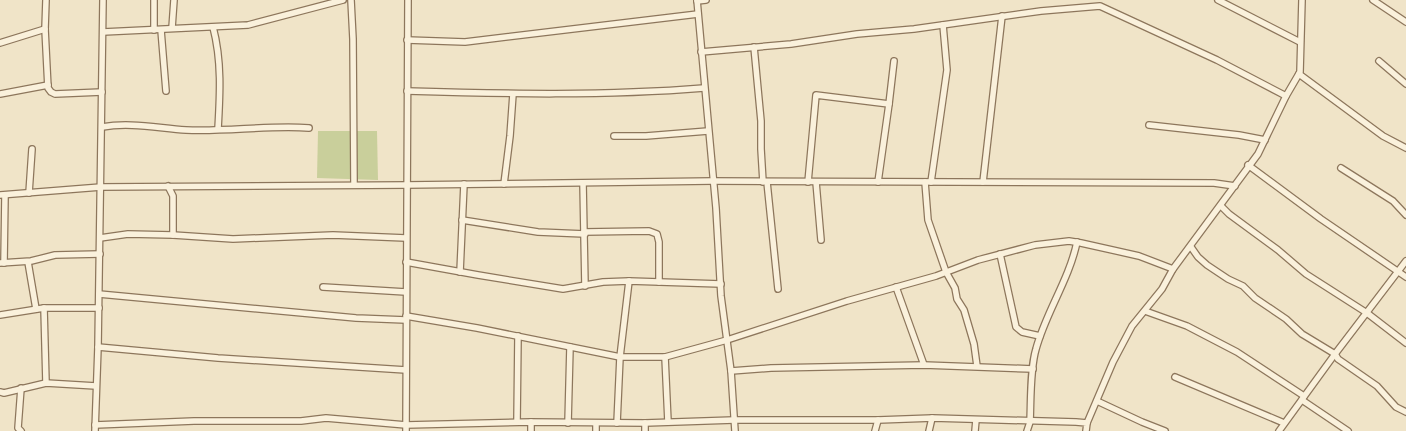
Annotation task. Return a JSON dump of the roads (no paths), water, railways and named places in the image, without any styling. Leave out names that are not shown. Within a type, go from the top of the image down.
[{"type":"street","points":[[46,0],[45,29],[48,85],[51,92],[55,94],[102,92]]},
{"type":"street","points":[[104,0],[95,428],[194,421],[300,421],[326,418],[406,428],[517,422],[644,423],[932,418],[1076,422],[1087,424]]},
{"type":"street","points":[[154,0],[166,91]]},
{"type":"street","points":[[172,28],[174,0]]},
{"type":"street","points":[[103,32],[248,25],[343,0]]},
{"type":"street","points":[[351,0],[354,186]]},
{"type":"street","points":[[406,428],[408,0]]},
{"type":"street","points":[[706,0],[697,1],[735,431]]},
{"type":"street","points":[[1218,0],[1300,42]]},
{"type":"street","points":[[1086,431],[1097,401],[1132,326],[1162,289],[1173,269],[1221,206],[1248,165],[1258,154],[1298,74],[1302,0]]},
{"type":"street","points":[[1373,0],[1406,22]]},
{"type":"street","points":[[701,52],[943,25],[1101,3],[1286,96]]},
{"type":"street","points":[[408,40],[465,42],[698,14]]},
{"type":"street","points":[[983,182],[1002,16]]},
{"type":"street","points":[[943,25],[947,70],[928,182],[928,220],[946,272],[955,288],[957,299],[964,310],[974,344],[977,366]]},
{"type":"street","points":[[213,28],[217,41],[221,80],[218,130]]},
{"type":"street","points":[[0,43],[45,29]]},
{"type":"street","points":[[754,47],[761,121],[761,149],[778,290]]},
{"type":"street","points":[[878,182],[890,104],[894,61]]},
{"type":"street","points":[[1379,61],[1406,84]]},
{"type":"street","points":[[1298,74],[1383,136],[1406,148]]},
{"type":"street","points":[[0,94],[48,85]]},
{"type":"street","points":[[407,91],[592,94],[645,93],[704,88]]},
{"type":"street","points":[[504,184],[513,94]]},
{"type":"street","points":[[808,182],[816,96],[890,104]]},
{"type":"street","points":[[102,127],[137,124],[187,130],[290,126],[309,128]]},
{"type":"street","points":[[1149,125],[1239,135],[1265,140]]},
{"type":"street","points":[[614,136],[646,136],[708,131]]},
{"type":"street","points":[[29,194],[32,149]]},
{"type":"street","points":[[1248,165],[1321,219],[1406,277]]},
{"type":"street","points":[[1341,168],[1393,201],[1406,215]]},
{"type":"street","points":[[100,254],[56,255],[28,262],[2,263],[2,195],[100,187],[712,181],[1214,183],[1235,186]]},
{"type":"street","points":[[816,182],[821,240]]},
{"type":"street","points":[[583,183],[585,286]]},
{"type":"street","points":[[460,272],[464,184]]},
{"type":"street","points":[[168,186],[173,196],[173,235]]},
{"type":"street","points":[[1221,206],[1306,274],[1367,313],[1406,343]]},
{"type":"street","points":[[462,220],[538,232],[649,231],[657,234],[659,242],[659,282]]},
{"type":"street","points":[[100,238],[128,234],[173,235],[233,240],[333,235],[406,238]]},
{"type":"street","points":[[99,294],[356,318],[406,318],[518,336],[620,357],[665,357],[727,340],[847,301],[1035,244],[1077,242],[1139,256],[1173,269]]},
{"type":"street","points":[[1027,431],[1030,422],[1035,352],[1073,260],[1077,242]]},
{"type":"street","points":[[1191,247],[1198,258],[1206,265],[1243,286],[1255,298],[1286,319],[1302,334],[1335,354],[1338,359],[1377,386],[1396,407],[1406,412]]},
{"type":"street","points":[[1000,254],[1016,327],[1022,332],[1040,336]]},
{"type":"street","points":[[28,262],[36,309]]},
{"type":"street","points":[[406,262],[562,289],[603,282],[629,281],[721,284]]},
{"type":"street","points":[[1279,431],[1406,262]]},
{"type":"street","points":[[617,423],[620,357],[629,281]]},
{"type":"street","points":[[323,287],[406,292]]},
{"type":"street","points":[[896,287],[924,365]]},
{"type":"street","points":[[0,315],[44,308],[99,308]]},
{"type":"street","points":[[44,308],[46,382]]},
{"type":"street","points":[[1145,311],[1187,326],[1237,352],[1348,431]]},
{"type":"street","points":[[517,422],[518,336]]},
{"type":"street","points":[[98,347],[218,358],[406,370]]},
{"type":"street","points":[[568,423],[570,347]]},
{"type":"street","points":[[665,357],[668,422]]},
{"type":"street","points":[[731,371],[771,368],[924,365],[1033,369]]},
{"type":"street","points":[[1175,376],[1284,423]]},
{"type":"street","points":[[0,392],[46,382],[96,386]]},
{"type":"street","points":[[21,388],[18,428],[21,431]]},
{"type":"street","points":[[1097,401],[1165,431]]},
{"type":"street","points":[[929,431],[932,418]]},
{"type":"street","points":[[875,431],[878,420]]},
{"type":"street","points":[[975,431],[976,420]]},
{"type":"street","points":[[530,422],[531,431]]},
{"type":"street","points":[[596,423],[596,431]]},
{"type":"street","points":[[644,423],[645,431]]},
{"type":"street","points":[[460,424],[460,431]]}]
